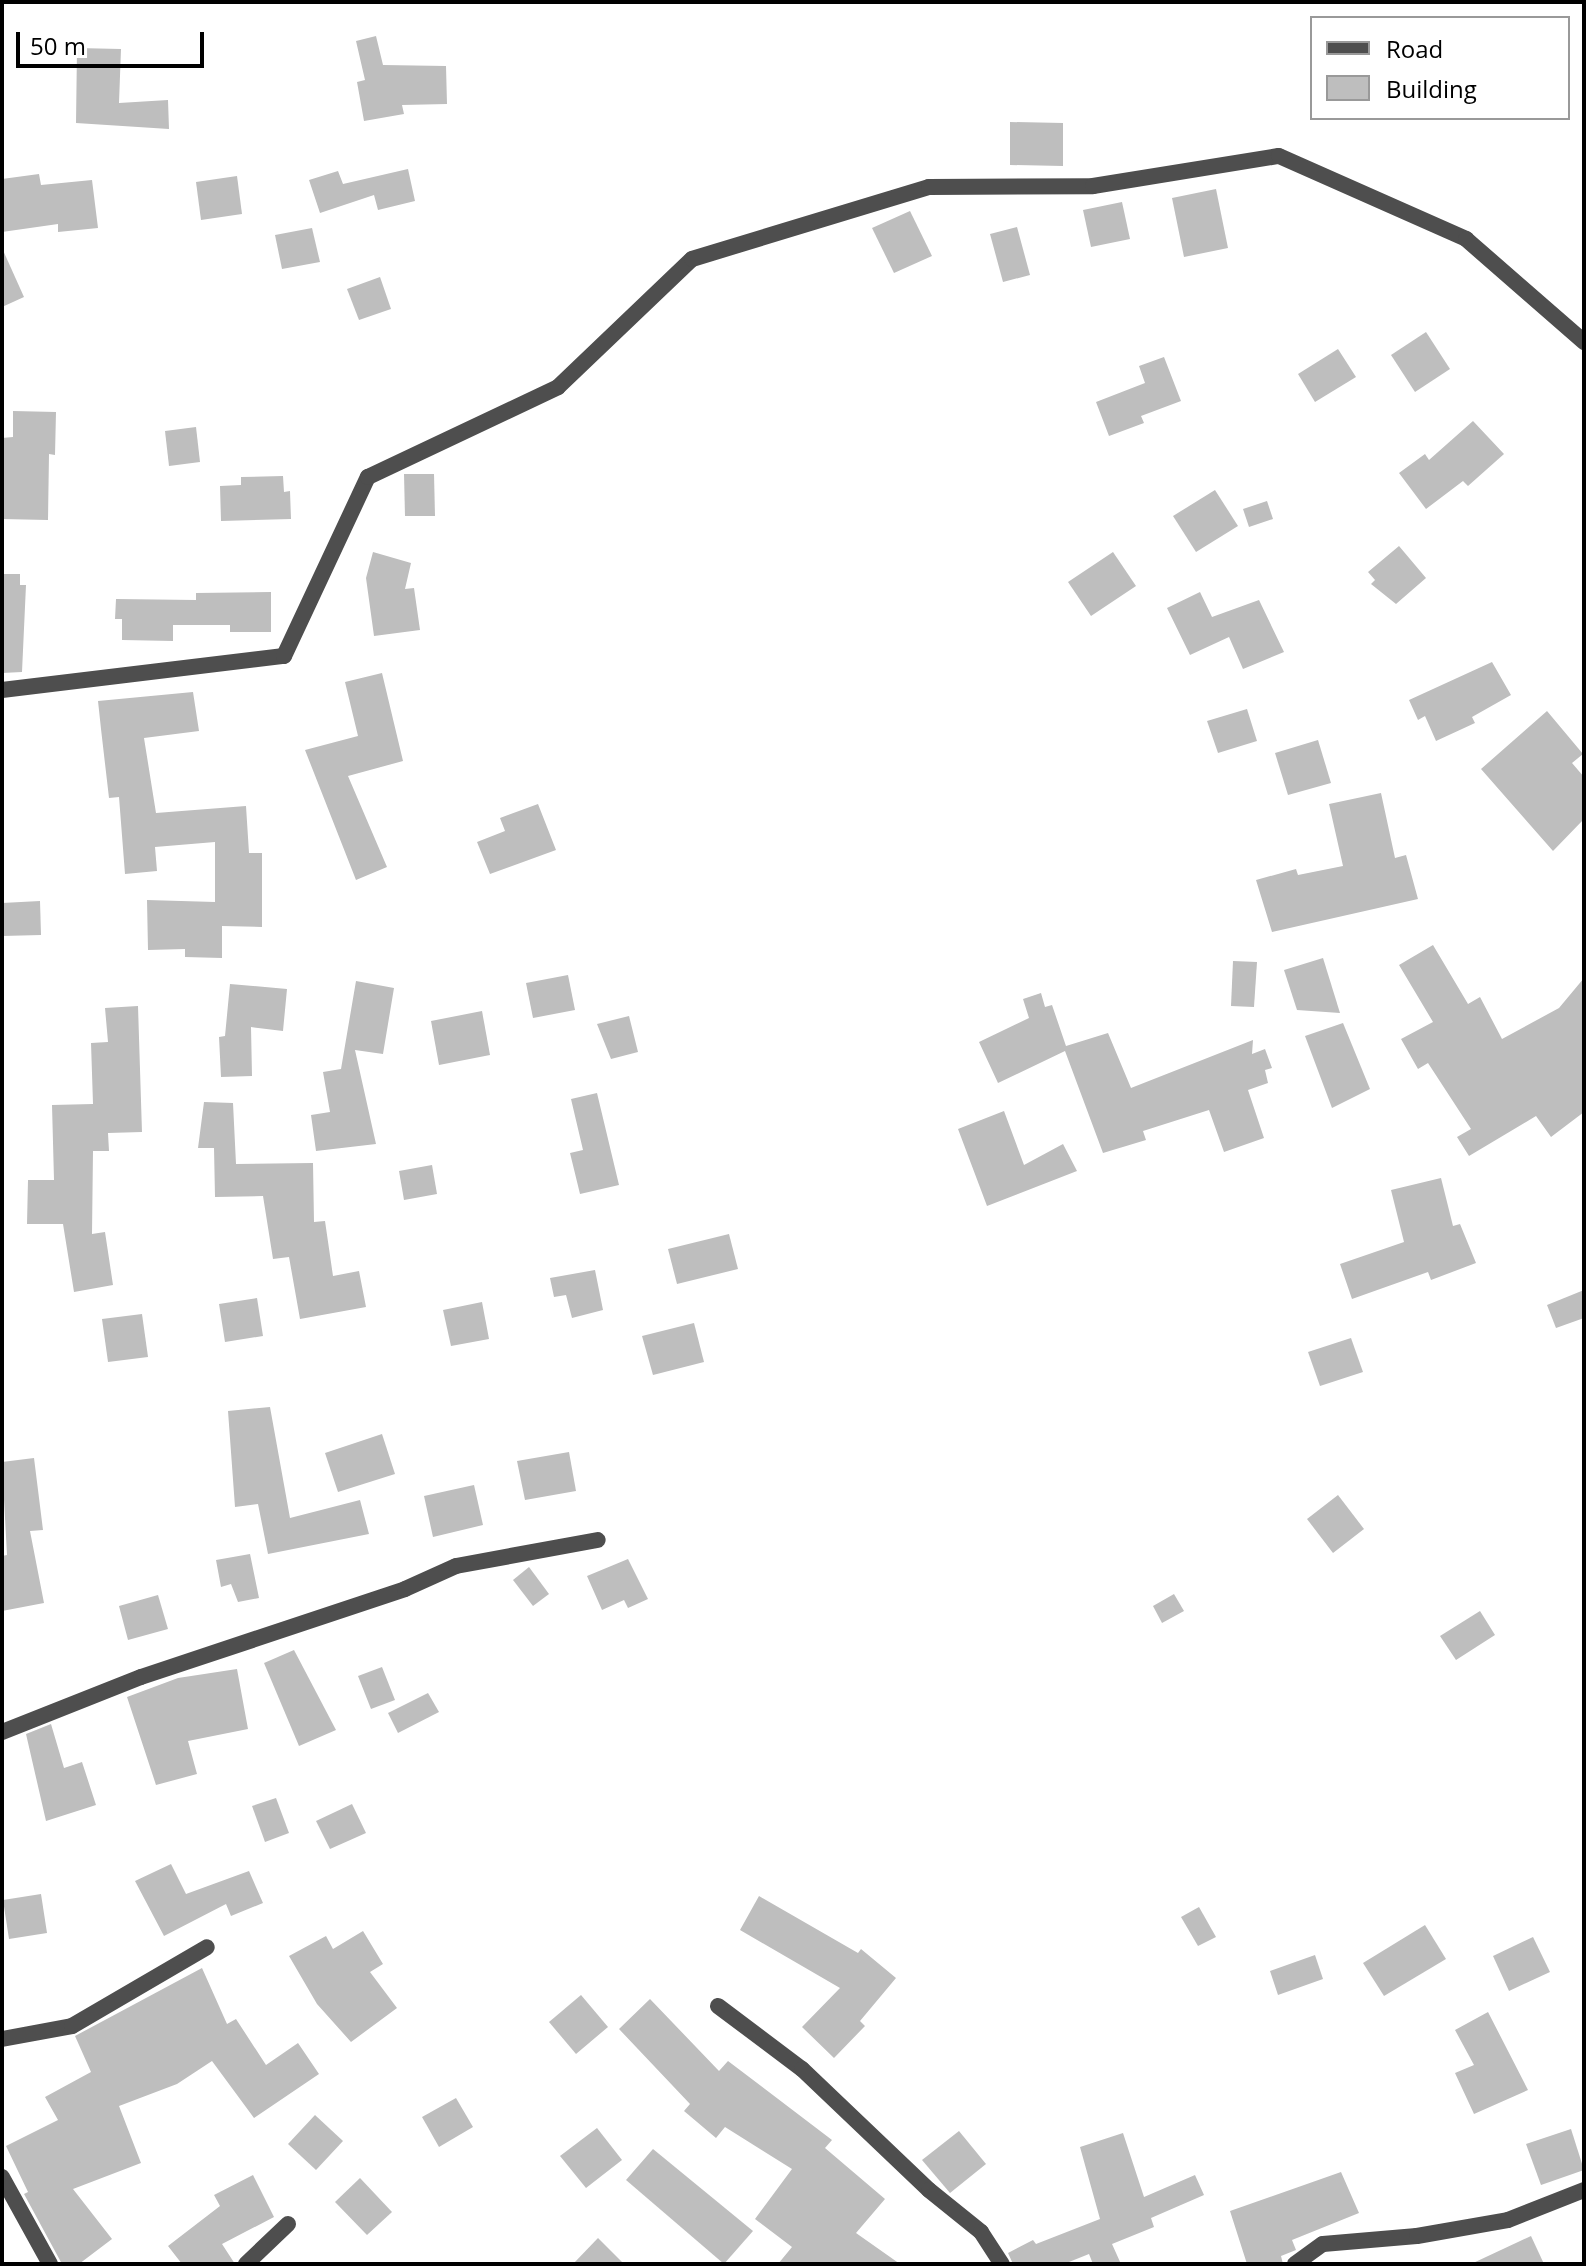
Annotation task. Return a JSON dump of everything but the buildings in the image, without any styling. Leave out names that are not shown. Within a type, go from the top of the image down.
[{"type":"street","points":[[2,690],[284,656],[368,477],[558,387],[692,259],[929,187],[1093,186],[1279,156],[1466,239],[1584,342]]},
{"type":"street","points":[[2,1732],[155,1672],[405,1589],[456,1566],[598,1540]]},
{"type":"street","points":[[2,2039],[72,2026],[207,1947]]},
{"type":"street","points":[[718,2006],[802,2069],[929,2190],[981,2232],[1002,2264]]},
{"type":"street","points":[[2,2177],[50,2264]]},
{"type":"street","points":[[1295,2264],[1323,2244],[1417,2236],[1508,2220],[1584,2190]]},
{"type":"street","points":[[246,2264],[288,2224]]}]
